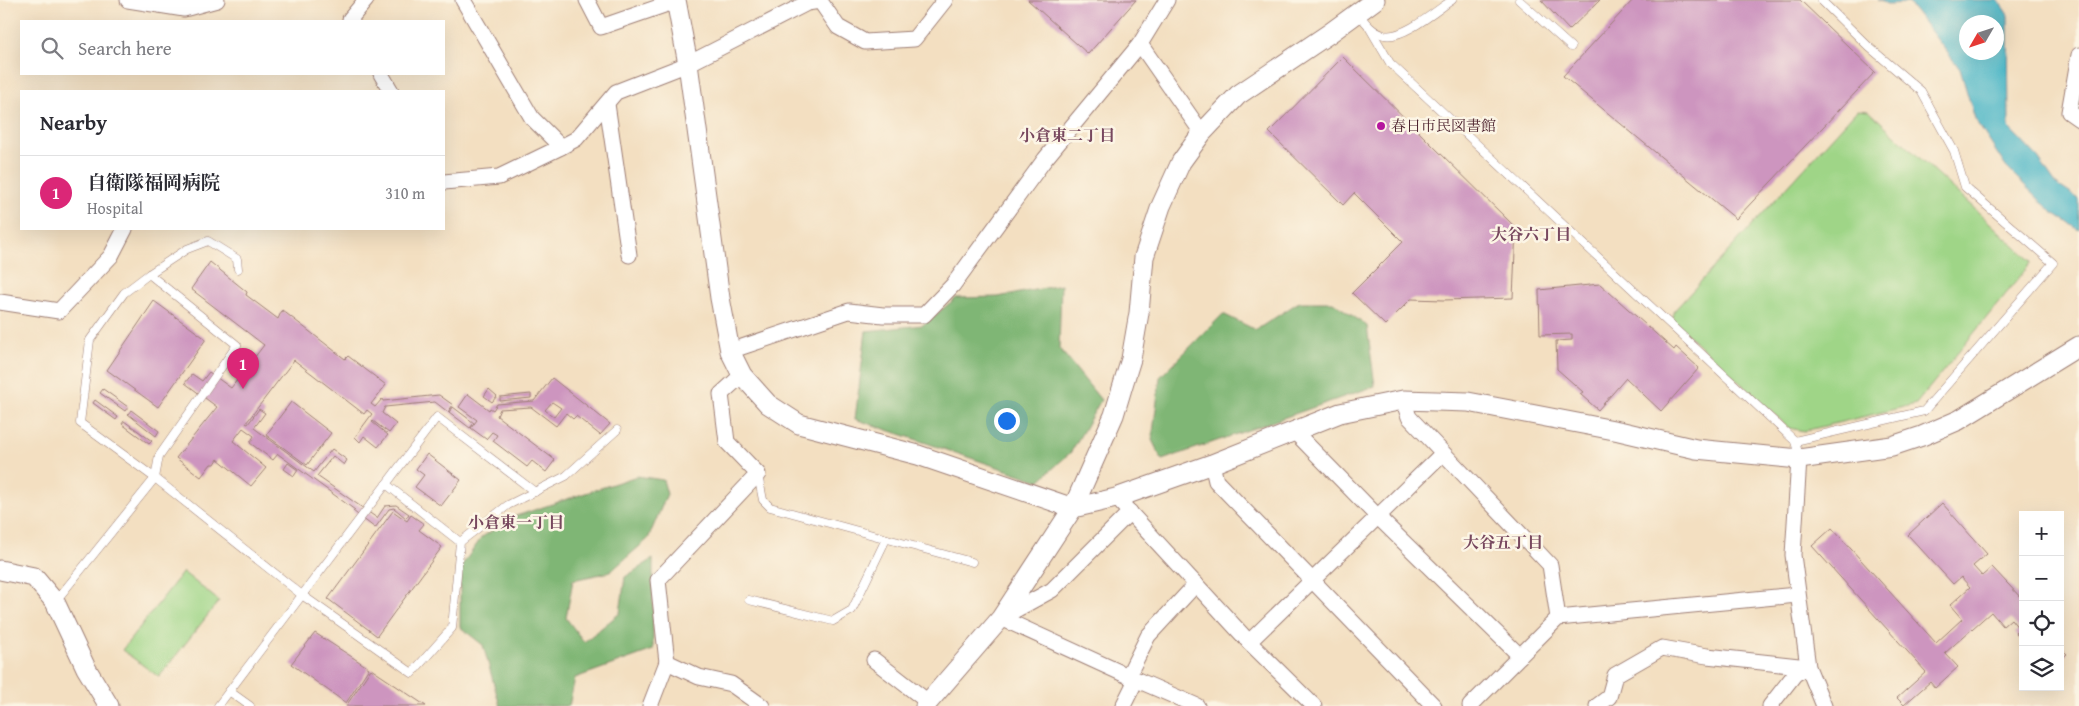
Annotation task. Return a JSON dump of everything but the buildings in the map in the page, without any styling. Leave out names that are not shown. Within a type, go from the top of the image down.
[{"type":"street","points":[[128,0],[184,9],[217,0]]},
{"type":"street","points":[[351,20],[366,0]]},
{"type":"street","points":[[463,0],[532,118],[561,147]]},
{"type":"street","points":[[587,0],[601,27],[676,0],[688,64],[720,298],[730,350],[742,375],[768,404],[799,424],[918,455],[1073,508],[1116,498],[1212,464],[1340,413],[1403,400],[1468,402],[1620,431],[1696,449],[1797,450],[1892,446],[1922,436],[1959,420],[2079,346]]},
{"type":"street","points":[[445,182],[499,177],[561,147],[576,139],[616,92],[688,64],[807,3],[820,1],[838,27],[865,42],[914,39],[945,0]]},
{"type":"street","points":[[730,350],[848,310],[883,315],[924,314],[953,285],[1046,159],[1140,44],[1167,0]]},
{"type":"street","points":[[874,660],[926,704],[1001,618],[1073,508],[1114,415],[1131,359],[1139,313],[1144,257],[1161,206],[1181,162],[1202,133],[1238,95],[1375,0]]},
{"type":"street","points":[[1140,44],[1202,133]]},
{"type":"street","points":[[2079,55],[2069,112],[2079,118]]},
{"type":"street","points":[[383,75],[390,90]]},
{"type":"street","points":[[607,104],[629,255]]},
{"type":"street","points":[[0,302],[58,311],[111,256],[124,230]]},
{"type":"street","points":[[650,706],[667,662],[658,580],[758,474],[727,442],[721,394],[742,375]]},
{"type":"street","points":[[1403,400],[1409,417],[1550,565],[1558,618]]},
{"type":"street","points":[[1294,431],[1378,517],[1520,656]]},
{"type":"street","points":[[1797,450],[1794,555],[1797,595],[1808,667],[1824,706]]},
{"type":"street","points":[[1249,642],[1443,453]]},
{"type":"street","points":[[1212,464],[1216,482],[1311,582],[1434,706]]},
{"type":"street","points":[[1116,498],[1249,642],[1314,706]]},
{"type":"street","points":[[1001,618],[1052,590],[1130,512]]},
{"type":"street","points":[[0,570],[34,576],[55,602],[86,668],[109,706]]},
{"type":"street","points":[[1123,706],[1148,636],[1196,584]]},
{"type":"street","points":[[1470,706],[1558,618],[1797,595]]},
{"type":"street","points":[[1001,618],[1197,706]]},
{"type":"street","points":[[1597,706],[1609,697],[1615,675],[1662,648],[1707,656],[1808,667]]},
{"type":"street","points":[[667,662],[699,677],[730,684],[762,706]]},
{"type":"street","points":[[1770,706],[1795,674],[1808,667]]},
{"type":"lane","points":[[1369,27],[1386,36],[1405,32],[1452,0]]},
{"type":"lane","points":[[1519,0],[1571,47]]},
{"type":"lane","points":[[1358,13],[1369,27],[1390,63],[1797,450],[1924,411],[2053,263],[1965,187],[1954,151],[1921,91],[1869,47],[1821,0]]},
{"type":"lane","points":[[238,269],[237,259],[208,241],[186,249],[149,274],[124,294],[90,340],[80,424],[154,478],[302,595],[412,673],[452,628],[460,542],[508,505],[566,476],[617,430]]},
{"type":"lane","points":[[55,602],[154,478],[159,456],[236,345],[149,274]]},
{"type":"lane","points":[[218,706],[437,417],[535,492]]},
{"type":"lane","points":[[758,474],[763,500],[770,507],[972,562]]},
{"type":"lane","points":[[386,484],[460,542]]},
{"type":"lane","points":[[749,600],[833,621],[852,610],[886,539]]},
{"type":"lane","points":[[229,691],[250,706]]},
{"type":"green space","points":[[1857,110],[1869,111],[2032,262],[1916,404],[1804,431],[1789,428],[1673,321],[1673,312]]},
{"type":"green space","points":[[1061,285],[1059,348],[1101,400],[1071,452],[1039,481],[855,419],[866,331],[923,325],[956,298],[998,297]]},
{"type":"green space","points":[[1299,302],[1333,302],[1367,326],[1375,386],[1162,460],[1152,440],[1160,377],[1223,314],[1256,330]]},
{"type":"green space","points":[[637,476],[663,480],[667,494],[648,539],[610,572],[573,580],[566,618],[584,642],[620,613],[625,577],[653,559],[653,650],[575,678],[569,706],[500,706],[483,645],[460,627],[460,568],[482,537],[516,516]]},
{"type":"green space","points":[[183,572],[219,601],[159,677],[122,650]]},
{"type":"water","points":[[1878,0],[1998,0],[2008,15],[2009,128],[2038,158],[2056,184],[2079,199],[2079,230],[2052,212],[2006,167],[1975,119],[1960,69],[1909,3],[1887,4]]},
{"type":"place","name":"春日市民図書館","points":[[1381,126]]},
{"type":"place","name":"自衛隊福岡病院","points":[[243,389]]},
{"type":"district","name":"小倉東二丁目","points":[[1067,135]]},
{"type":"district","name":"大谷六丁目","points":[[1531,234]]},
{"type":"district","name":"小倉東一丁目","points":[[516,522]]},
{"type":"district","name":"大谷五丁目","points":[[1503,542]]}]
